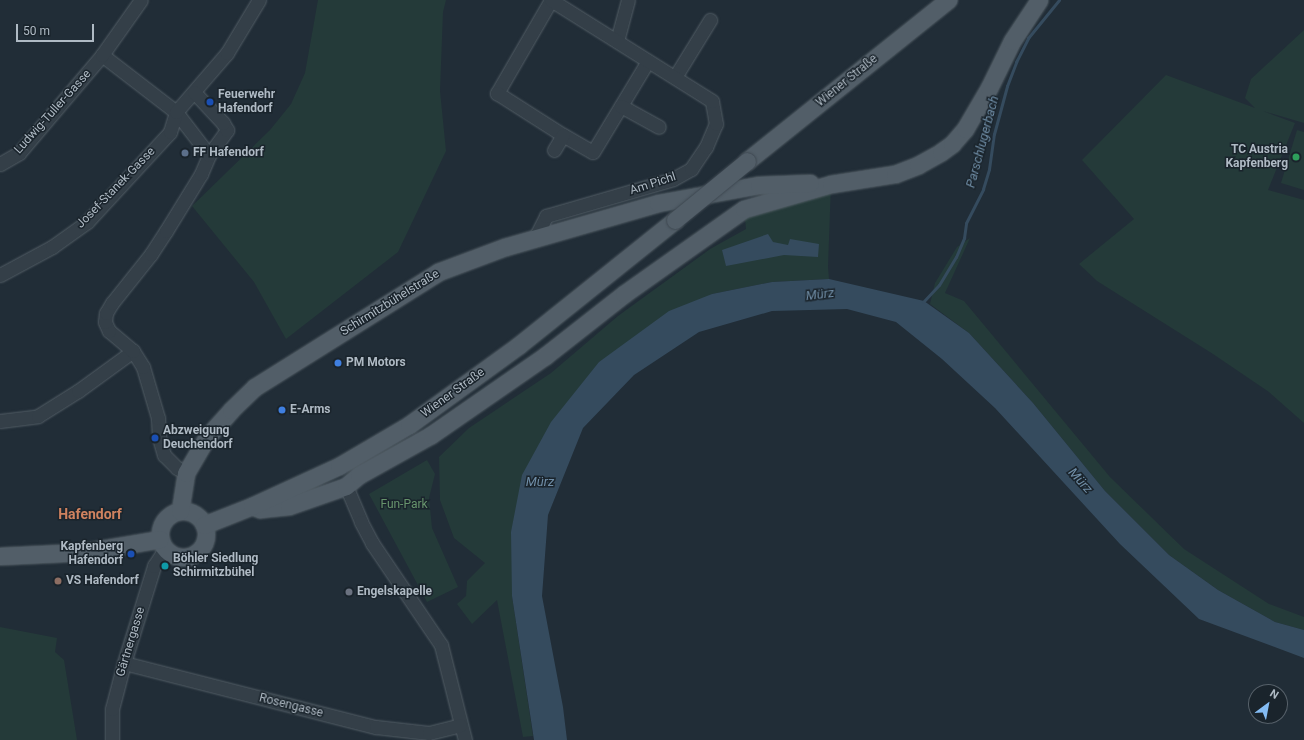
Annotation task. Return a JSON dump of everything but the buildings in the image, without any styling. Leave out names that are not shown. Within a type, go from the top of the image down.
[{"type":"main road","name":"Wiener Straße","points":[[204,525],[252,506],[338,466],[409,425],[519,345],[948,0]]},
{"type":"main road","points":[[252,506],[266,509],[289,506],[346,486],[358,475],[431,435],[539,360],[624,294],[744,209],[831,184],[895,174],[918,165],[952,144],[965,130],[979,108],[1012,41],[1039,0]]},
{"type":"main road","name":"Schirmitzbühelstraße","points":[[187,471],[207,437],[231,410],[255,387],[438,272],[505,247],[658,203],[765,184],[831,184]]},
{"type":"main road","points":[[730,190],[744,209]]},
{"type":"main road","points":[[180,511],[187,471]]},
{"type":"main road","points":[[0,556],[84,552],[163,544],[181,557],[196,553],[205,541],[206,533],[204,525],[194,513],[180,511],[171,514],[165,519],[160,527],[163,544]]},
{"type":"street","name":"Ludwig-Tuller-Gasse","points":[[0,164],[19,153],[102,55],[141,0]]},
{"type":"street","points":[[176,112],[228,53],[259,0]]},
{"type":"street","name":"Am Pichl","points":[[535,238],[546,216],[673,179],[691,168],[706,147],[716,124],[712,100],[551,0],[497,93],[563,135],[593,152],[648,61]]},
{"type":"street","points":[[617,41],[628,0]]},
{"type":"street","points":[[675,77],[710,20]]},
{"type":"street","points":[[102,55],[176,112],[209,155]]},
{"type":"street","points":[[187,471],[177,468],[164,455],[154,400],[143,367],[133,351],[109,330],[105,322],[106,313],[112,303],[151,254],[201,174],[209,155],[227,130],[223,123],[194,92]]},
{"type":"street","points":[[621,106],[659,127]]},
{"type":"street","name":"Josef-Stanek-Gasse","points":[[0,275],[52,247],[87,222],[170,132],[176,112]]},
{"type":"street","points":[[554,150],[563,135]]},
{"type":"street","points":[[0,421],[38,416],[133,351]]},
{"type":"street","points":[[346,486],[361,522],[372,543],[440,645],[465,740]]},
{"type":"street","name":"Gärtnergasse","points":[[112,740],[112,709],[124,663],[154,566],[163,544]]},
{"type":"street","name":"Rosengasse","points":[[124,663],[376,726],[429,733],[460,725]]},
{"type":"green space","points":[[318,0],[446,0],[443,12],[440,91],[446,151],[398,252],[286,339],[254,282],[192,206],[270,130],[291,104],[305,73]]},
{"type":"green space","points":[[1304,30],[1304,123],[1263,111],[1295,123],[1268,190],[1304,200],[1304,423],[1269,392],[1213,354],[1097,281],[1079,264],[1134,219],[1082,160],[1166,75],[1255,108],[1245,98],[1251,79]]},
{"type":"green space","name":"TC Austria Kapfenberg","points":[[1297,130],[1304,132],[1304,190],[1281,183]]},
{"type":"green space","points":[[831,184],[828,267],[829,279],[772,282],[712,294],[599,362],[512,596],[533,736],[523,737],[497,600],[472,624],[457,604],[466,596],[467,581],[485,563],[454,538],[440,500],[439,457],[469,428],[551,373],[618,316],[710,249],[746,229],[744,209]]},
{"type":"green space","points":[[970,238],[945,293],[964,301],[1110,477],[1184,549],[1269,604],[1304,617],[1304,630],[1275,622],[1218,590],[1169,555],[1105,491],[1033,403],[969,333],[930,304],[935,283],[957,247]]},
{"type":"green space","name":"Fun-Park","points":[[427,460],[435,474],[429,498],[432,528],[458,587],[427,602],[369,494]]},
{"type":"green space","points":[[0,627],[57,638],[55,652],[64,660],[77,740],[0,740]]},
{"type":"water","points":[[768,234],[773,242],[788,245],[790,239],[819,244],[818,257],[784,255],[726,266],[722,250]]},
{"type":"water","name":"Mürz","points":[[829,279],[924,301],[969,333],[1033,403],[1105,491],[1169,555],[1218,590],[1275,622],[1304,630],[1304,658],[1199,619],[1120,544],[995,408],[942,359],[896,322],[847,309],[772,311],[699,332],[634,375],[583,428],[548,515],[542,596],[563,707],[567,740],[534,740],[512,596],[511,532],[522,475],[551,422],[599,362],[669,311],[712,294],[772,282]]},
{"type":"waterway","name":"Parschlugerbach","points":[[923,302],[939,285],[956,257],[964,238],[966,223],[983,189],[989,169],[994,134],[1007,86],[1016,62],[1028,38],[1059,0]]},
{"type":"place","name":"Feuerwehr Hafendorf","points":[[210,102]]},
{"type":"place","name":"FF Hafendorf","points":[[185,153]]},
{"type":"place","name":"TC Austria Kapfenberg","points":[[1296,157]]},
{"type":"place","name":"PM Motors","points":[[338,363]]},
{"type":"place","name":"E-Arms","points":[[282,410]]},
{"type":"place","name":"Abzweigung Deuchendorf","points":[[155,438]]},
{"type":"place","name":"Kapfenberg Hafendorf","points":[[131,554]]},
{"type":"place","name":"Böhler Siedlung Schirmitzbühel","points":[[165,566]]},
{"type":"place","name":"VS Hafendorf","points":[[58,581]]},
{"type":"place","name":"Engelskapelle","points":[[349,592]]},
{"type":"district","name":"Hafendorf","points":[[90,514]]}]
